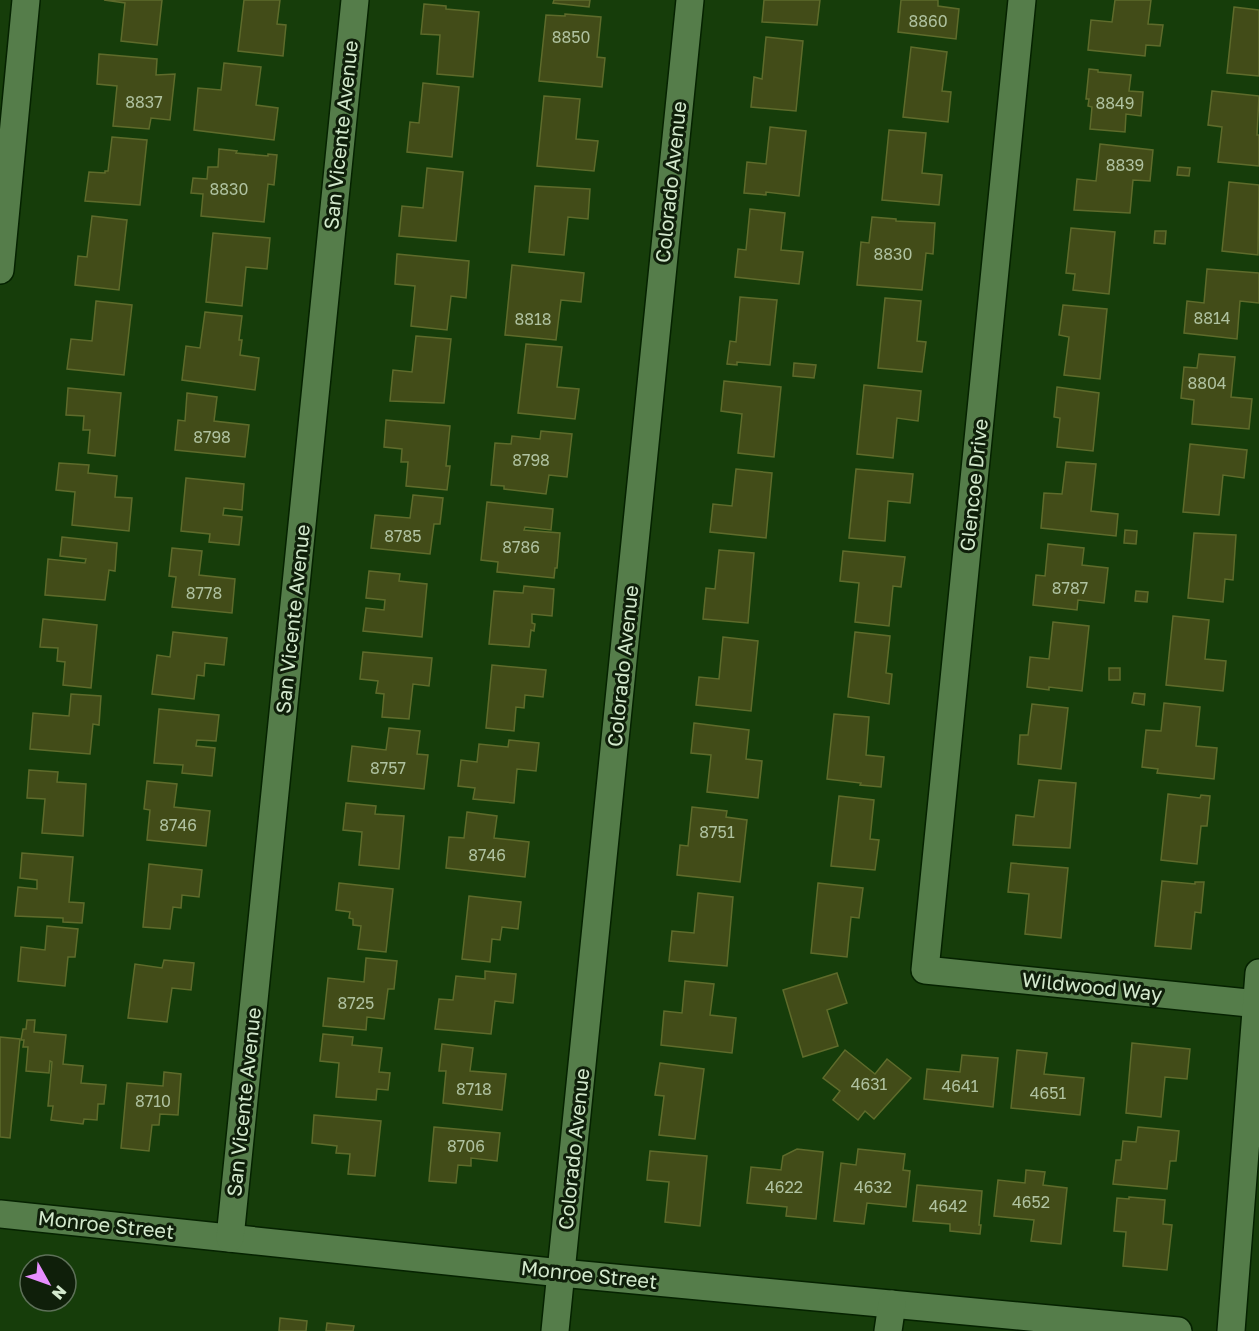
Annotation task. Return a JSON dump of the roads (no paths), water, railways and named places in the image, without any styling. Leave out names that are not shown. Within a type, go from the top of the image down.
[{"type":"street","points":[[0,270],[26,0]]},
{"type":"street","name":"San Vicente Avenue","points":[[230,1238],[355,0]]},
{"type":"street","name":"Colorado Avenue","points":[[555,1331],[690,0]]},
{"type":"street","name":"Glencoe Drive","points":[[925,970],[1022,0]]},
{"type":"street","name":"Wildwood Way","points":[[925,970],[1258,1004]]},
{"type":"street","points":[[1231,1331],[1259,973]]},
{"type":"street","name":"Monroe Street","points":[[0,1214],[561,1273],[1178,1331]]},
{"type":"street","points":[[888,1331],[892,1304]]}]
